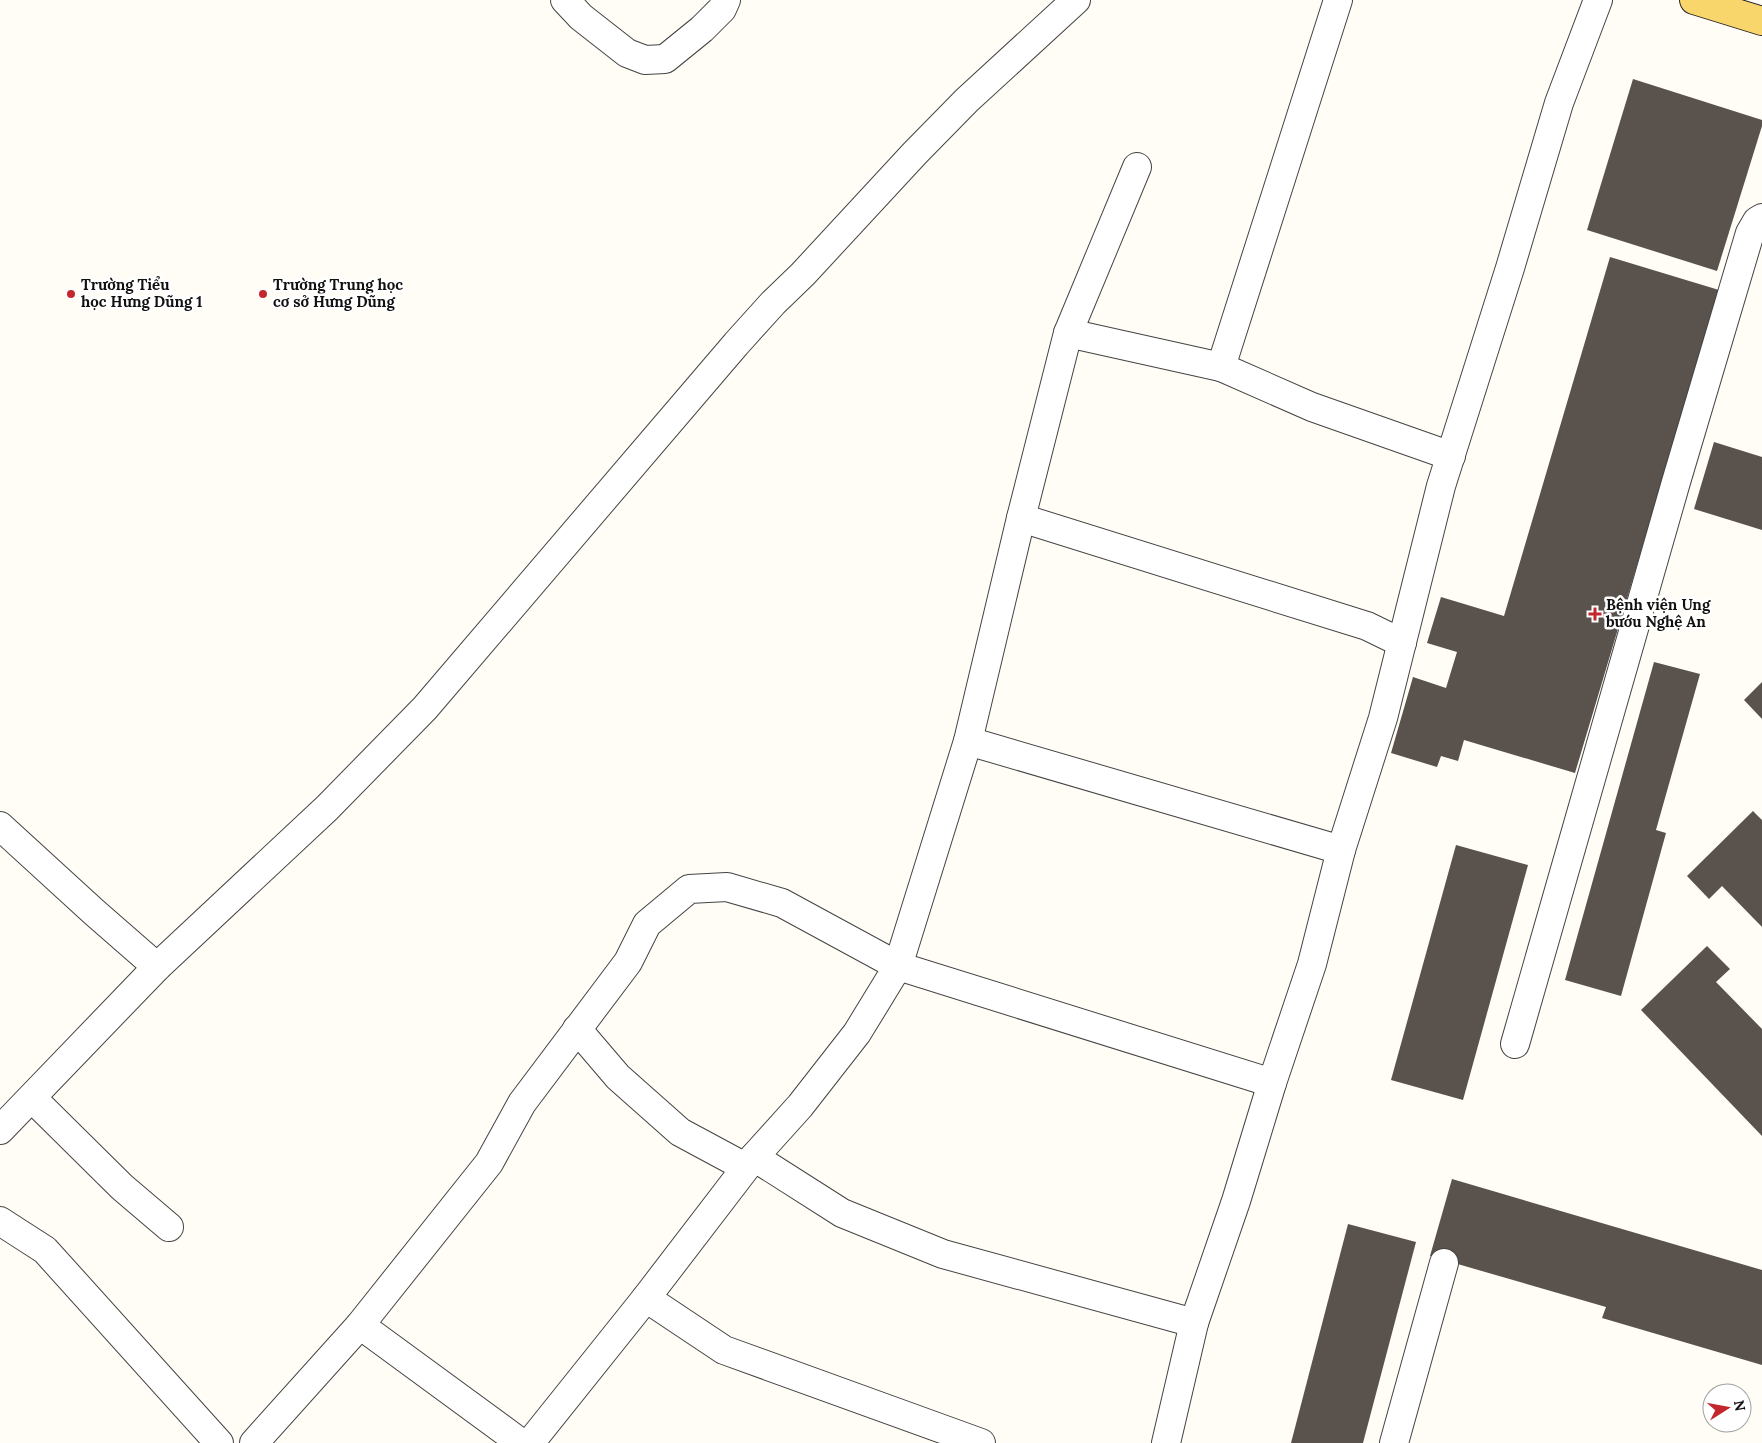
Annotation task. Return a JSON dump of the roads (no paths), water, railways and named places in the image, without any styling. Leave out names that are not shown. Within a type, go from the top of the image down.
[{"type":"main road","points":[[1694,0],[1762,21]]},
{"type":"street","points":[[565,0],[581,17],[627,53],[645,60],[665,59],[702,29],[722,9],[726,0]]},
{"type":"street","points":[[0,1130],[157,967],[327,808],[425,708],[773,303],[803,274],[967,100],[1076,0]]},
{"type":"street","points":[[1221,367],[1338,0]]},
{"type":"street","points":[[1166,1443],[1194,1323],[1236,1201],[1312,964],[1341,850],[1383,718],[1441,486],[1510,268],[1559,103],[1598,0]]},
{"type":"street","points":[[530,1443],[646,1298],[749,1162],[800,1106],[857,1033],[898,966],[968,740],[1021,518],[1068,333],[1137,167]]},
{"type":"street","points":[[1515,1044],[1673,491],[1750,233],[1757,220],[1762,218]]},
{"type":"street","points":[[1068,333],[1221,367],[1312,407],[1451,456]]},
{"type":"street","points":[[1021,518],[1367,626],[1402,643]]},
{"type":"street","points":[[968,740],[1341,850]]},
{"type":"street","points":[[0,826],[157,967]]},
{"type":"street","points":[[254,1443],[360,1325],[489,1163],[522,1104],[628,962],[647,924],[689,889],[727,887],[782,903],[898,966],[1272,1084]]},
{"type":"street","points":[[577,1029],[618,1077],[680,1132],[749,1162],[842,1213],[943,1254],[1194,1323]]},
{"type":"street","points":[[32,1098],[122,1187],[169,1228]]},
{"type":"street","points":[[0,1220],[45,1250],[219,1443]]},
{"type":"street","points":[[1394,1443],[1444,1264]]},
{"type":"street","points":[[646,1298],[724,1350],[981,1443]]},
{"type":"street","points":[[360,1325],[521,1443]]},
{"type":"place","name":"Trường Tiểu học Hưng Dũng 1","points":[[71,294]]},
{"type":"place","name":"Trường Trung học cơ sở Hưng Dũng","points":[[263,294]]},
{"type":"place","name":"Bệnh viện Ung bướu Nghệ An","points":[[1595,614]]}]
